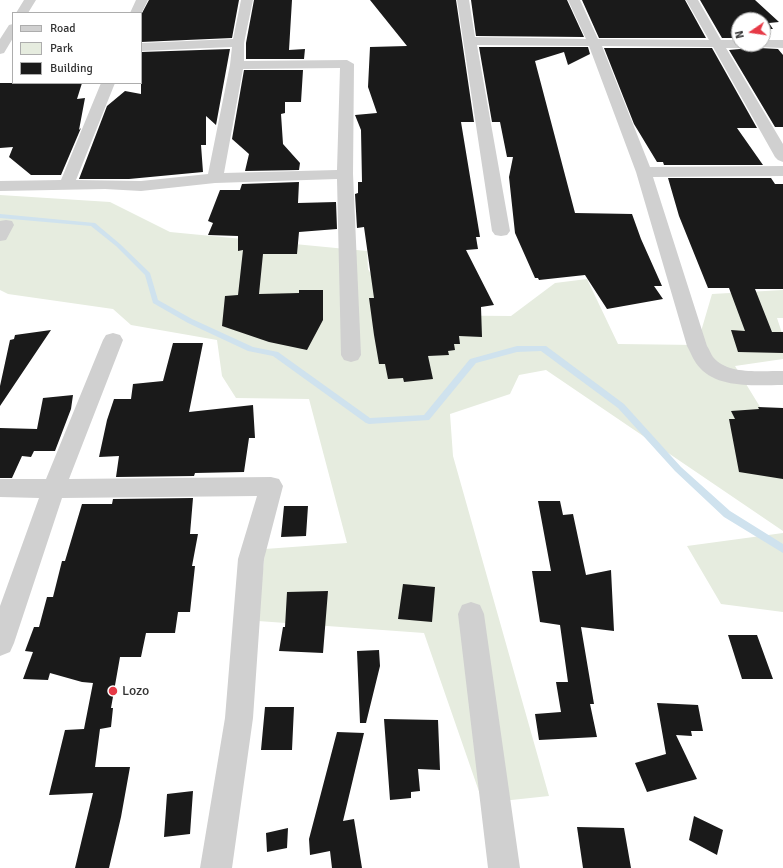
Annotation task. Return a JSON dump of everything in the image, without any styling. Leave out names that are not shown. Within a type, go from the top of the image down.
[{"type":"street","points":[[23,12],[30,0]]},
{"type":"street","points":[[136,12],[142,0]]},
{"type":"street","points":[[215,178],[236,65],[238,43],[248,0]]},
{"type":"street","points":[[463,0],[468,41],[501,231]]},
{"type":"street","points":[[574,0],[594,43],[644,172],[697,346],[706,361],[717,370],[729,376],[783,378]]},
{"type":"street","points":[[692,0],[783,157]]},
{"type":"street","points":[[12,30],[0,51],[12,51]]},
{"type":"street","points":[[468,41],[731,44]]},
{"type":"street","points":[[142,47],[238,43]]},
{"type":"street","points":[[771,44],[783,44]]},
{"type":"street","points":[[236,65],[347,64],[345,174],[351,355]]},
{"type":"street","points":[[66,186],[108,84]]},
{"type":"street","points":[[644,172],[783,171]]},
{"type":"street","points":[[0,186],[66,186],[105,184],[141,186],[215,178],[345,174]]},
{"type":"street","points":[[0,644],[54,489],[113,340]]},
{"type":"street","points":[[0,488],[54,489],[271,486],[251,559],[239,718],[216,868]]},
{"type":"street","points":[[471,614],[504,868]]},
{"type":"green space","points":[[0,195],[110,202],[170,232],[367,251],[368,269],[394,315],[511,316],[555,283],[587,279],[618,344],[697,345],[712,294],[783,290],[783,318],[777,318],[783,336],[783,359],[735,366],[776,433],[783,439],[783,531],[546,370],[519,375],[510,394],[450,414],[453,456],[549,796],[483,803],[424,633],[258,621],[265,549],[347,543],[309,399],[236,398],[222,376],[217,340],[131,325],[113,309],[8,294],[0,290]]},
{"type":"green space","points":[[783,533],[783,612],[721,604],[687,546]]},
{"type":"building","points":[[149,0],[239,0],[232,38],[142,42],[142,13]]},
{"type":"building","points":[[254,0],[292,0],[289,50],[305,49],[304,59],[246,59],[246,43]]},
{"type":"building","points":[[370,0],[456,0],[474,122],[461,122],[480,237],[476,237],[478,249],[466,250],[494,305],[481,307],[482,337],[459,336],[460,344],[454,344],[455,350],[448,351],[449,355],[428,356],[433,379],[404,382],[403,378],[388,379],[385,364],[379,364],[374,335],[369,298],[374,298],[364,227],[357,228],[355,194],[358,193],[358,182],[362,182],[361,130],[355,115],[377,113],[368,87],[370,47],[407,46]]},
{"type":"building","points":[[471,0],[567,0],[584,37],[476,36]]},
{"type":"building","points":[[582,0],[685,0],[706,38],[599,38]]},
{"type":"building","points":[[700,0],[755,0],[768,12],[731,12],[731,38],[722,38]]},
{"type":"building","points":[[771,15],[779,22],[771,23]]},
{"type":"building","points":[[479,47],[588,47],[590,54],[568,65],[564,52],[535,61],[575,213],[632,214],[641,239],[662,286],[654,286],[663,299],[607,309],[585,275],[539,280],[538,278],[535,278],[515,233],[509,177],[513,157],[507,157],[500,122],[492,122]]},
{"type":"building","points":[[604,48],[712,48],[757,128],[737,128],[763,165],[664,165],[663,162],[657,162],[634,124]]},
{"type":"building","points":[[230,49],[216,125],[206,116],[206,145],[201,145],[203,172],[129,179],[79,179],[107,106],[125,91],[141,94],[142,52]]},
{"type":"building","points":[[771,49],[778,49],[783,55],[783,127],[775,127],[729,50],[731,50],[731,52],[771,52]]},
{"type":"building","points":[[244,70],[303,70],[301,102],[285,102],[285,113],[281,114],[283,144],[300,163],[299,170],[245,171],[249,154],[232,139]]},
{"type":"building","points":[[0,83],[82,84],[77,99],[85,98],[79,130],[81,128],[61,175],[31,175],[9,157],[13,147],[0,148]]},
{"type":"building","points":[[668,178],[771,178],[775,184],[783,184],[783,289],[755,289],[772,332],[783,332],[783,353],[738,352],[731,330],[745,331],[729,288],[708,288],[679,216]]},
{"type":"building","points":[[299,182],[298,203],[336,202],[337,229],[299,232],[297,254],[263,254],[259,294],[299,293],[299,290],[323,290],[323,320],[307,350],[269,342],[222,326],[225,296],[238,295],[243,250],[238,251],[238,236],[208,235],[213,223],[208,221],[220,190],[240,190],[242,184]]},
{"type":"building","points":[[51,330],[0,406],[0,386],[10,340],[14,339],[15,335]]},
{"type":"building","points":[[173,343],[203,343],[189,412],[253,405],[255,438],[249,438],[244,472],[195,473],[194,476],[116,477],[119,456],[99,457],[107,420],[114,399],[131,399],[133,384],[163,381]]},
{"type":"building","points":[[73,395],[71,409],[55,451],[34,451],[31,457],[22,456],[12,478],[0,478],[0,428],[37,429],[43,398]]},
{"type":"building","points":[[758,407],[783,408],[783,479],[739,472],[729,419],[735,419],[731,411],[759,409]]},
{"type":"building","points":[[193,498],[190,534],[198,534],[192,566],[195,566],[190,612],[178,612],[175,633],[146,633],[141,657],[120,657],[111,708],[113,708],[111,727],[100,729],[95,767],[130,767],[121,817],[109,868],[75,868],[93,793],[49,795],[65,730],[84,729],[93,683],[82,682],[50,673],[48,680],[23,679],[33,652],[25,651],[34,627],[39,627],[47,597],[53,597],[62,561],[65,561],[82,504],[112,504],[113,499]]},
{"type":"building","points":[[538,501],[560,501],[563,515],[573,514],[586,575],[611,570],[614,631],[581,627],[594,704],[590,704],[597,737],[539,740],[535,714],[561,712],[556,682],[568,682],[560,625],[540,622],[532,571],[551,571]]},
{"type":"building","points":[[284,506],[308,506],[306,536],[281,537]]},
{"type":"building","points":[[403,584],[435,587],[432,622],[398,619]]},
{"type":"building","points":[[328,591],[323,653],[279,651],[283,627],[285,627],[287,592]]},
{"type":"building","points":[[728,635],[757,635],[773,679],[742,679]]},
{"type":"building","points":[[379,650],[380,666],[366,723],[360,723],[357,651]]},
{"type":"building","points":[[657,703],[698,705],[703,731],[691,731],[692,736],[676,735],[697,779],[647,792],[635,763],[666,754]]},
{"type":"building","points":[[265,707],[294,707],[292,750],[261,750]]},
{"type":"building","points":[[384,719],[438,720],[440,770],[418,769],[420,791],[411,792],[411,798],[390,800]]},
{"type":"building","points":[[337,732],[364,733],[343,821],[354,819],[362,868],[332,868],[330,851],[310,855],[309,839]]},
{"type":"building","points":[[193,791],[190,834],[164,837],[167,794]]},
{"type":"building","points":[[694,816],[723,830],[717,855],[689,840]]},
{"type":"building","points":[[577,827],[624,828],[631,868],[583,868]]},
{"type":"building","points":[[288,828],[287,848],[267,852],[266,833]]},
{"type":"waterway","points":[[0,216],[93,224],[118,245],[148,274],[155,301],[190,321],[251,349],[275,354],[369,421],[426,418],[473,361],[517,349],[543,348],[621,406],[678,469],[727,514],[783,549]]},
{"type":"place","name":"Lozo","points":[[113,691]]}]
